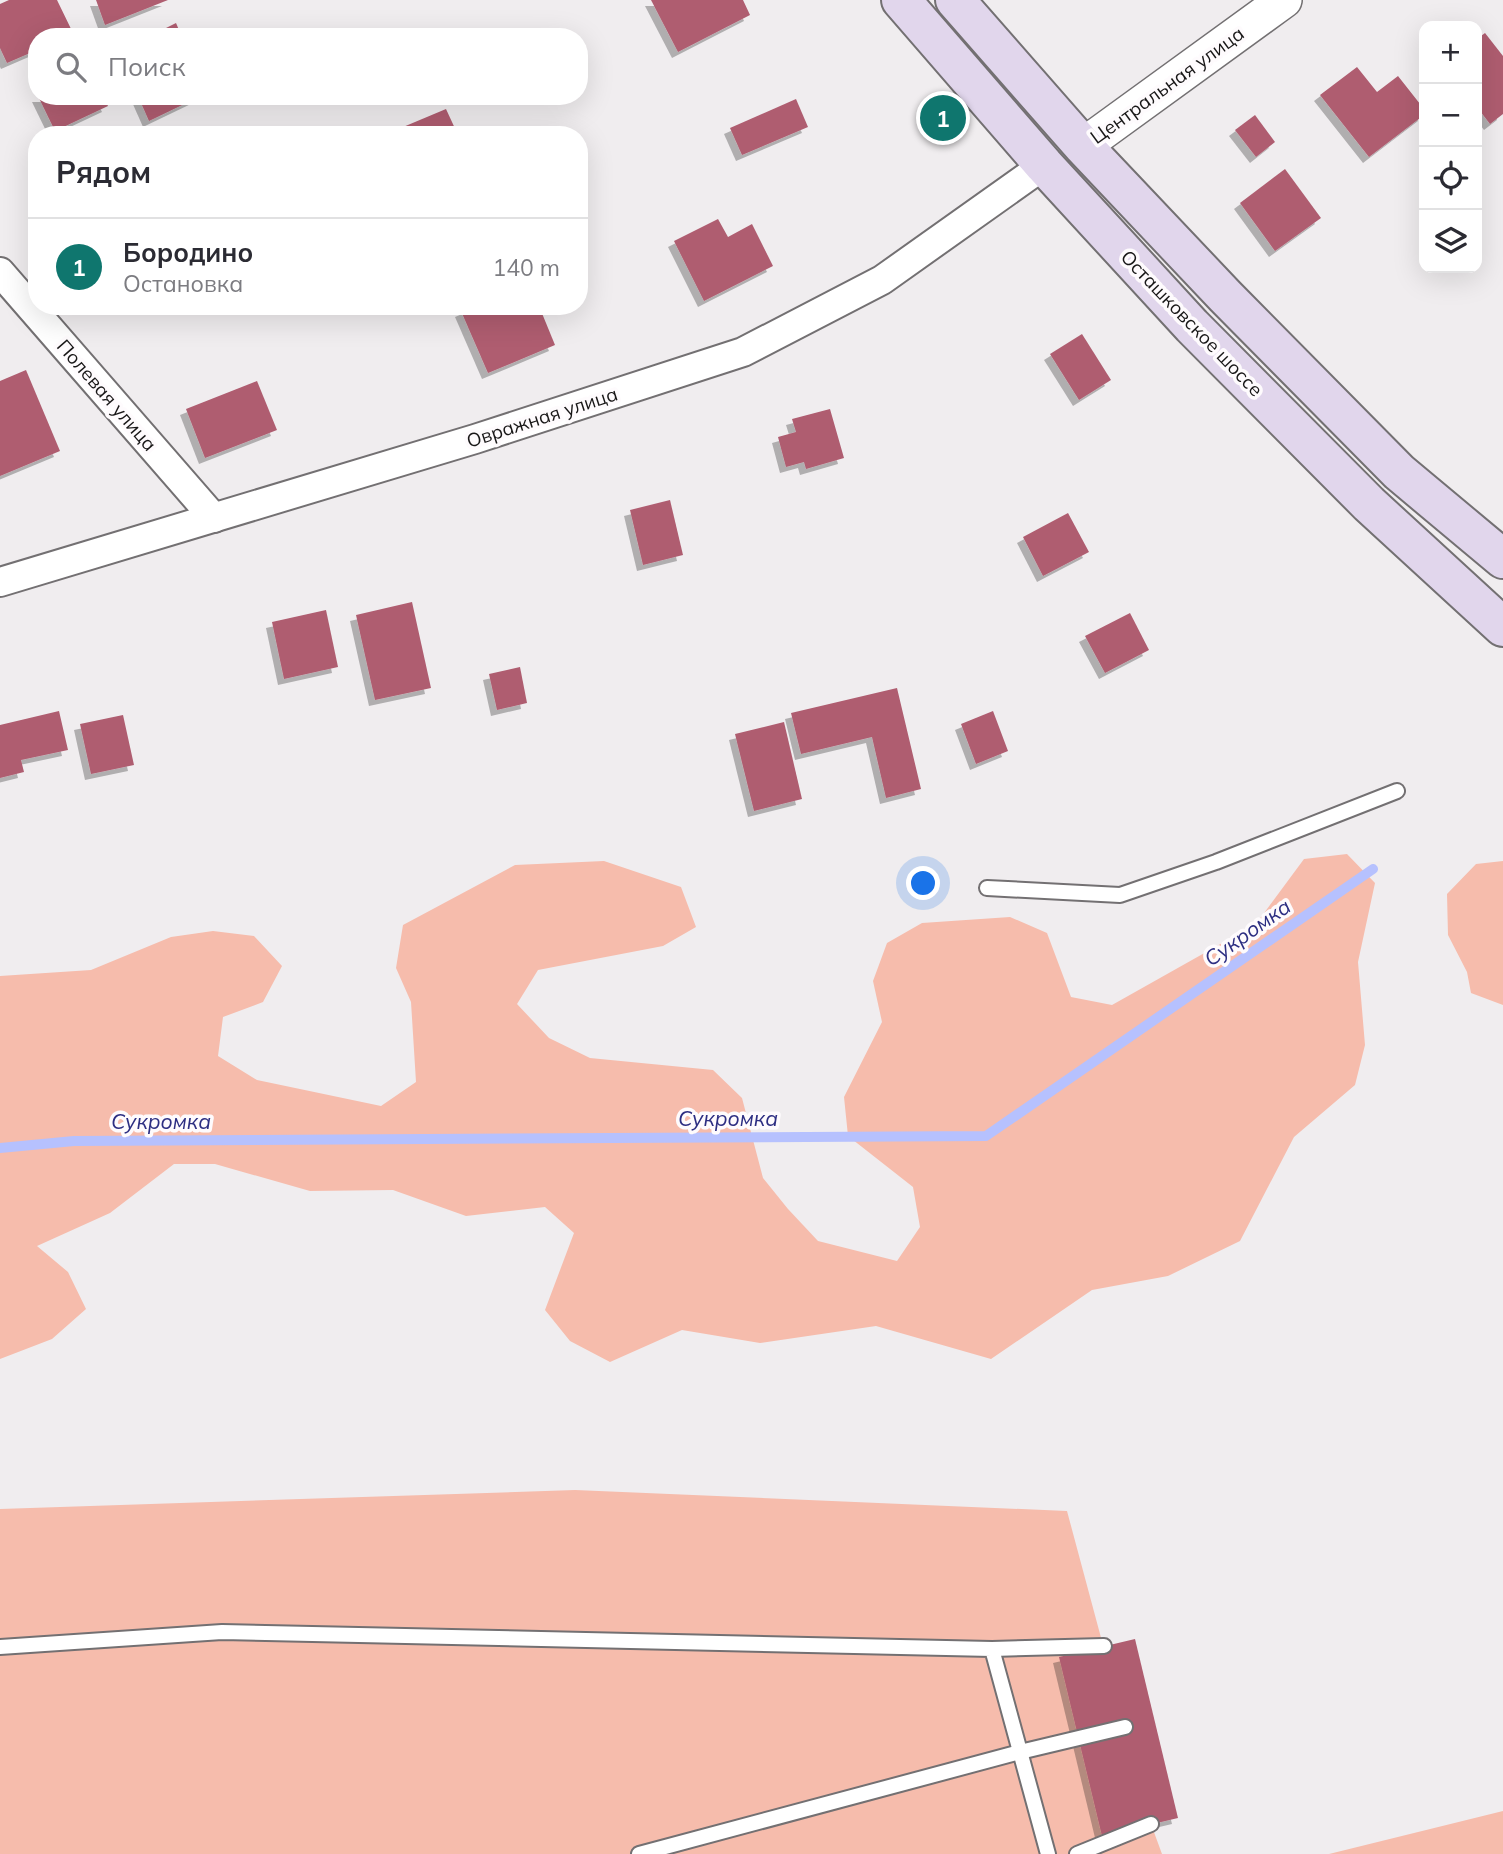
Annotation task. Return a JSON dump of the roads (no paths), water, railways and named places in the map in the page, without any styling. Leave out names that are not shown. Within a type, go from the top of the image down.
[{"type":"main road","name":"Осташковское шоссе","points":[[901,0],[1044,165],[1201,336],[1369,504],[1503,627]]},
{"type":"main road","points":[[955,0],[1083,146],[1225,296],[1399,471],[1503,559]]},
{"type":"street","name":"Центральная улица","points":[[1083,146],[1284,0]]},
{"type":"street","name":"Овражная улица","points":[[0,582],[475,439],[743,352],[882,279],[1044,165]]},
{"type":"street","name":"Полевая улица","points":[[0,272],[28,304]]},
{"type":"street","name":"Полевая улица","points":[[37,315],[214,518]]},
{"type":"lane","points":[[987,888],[1120,895],[1216,862],[1398,791]]},
{"type":"lane","points":[[0,1647],[222,1632],[992,1649],[1104,1646]]},
{"type":"lane","points":[[992,1649],[1048,1854]]},
{"type":"lane","points":[[639,1854],[1020,1752],[1125,1727]]},
{"type":"lane","points":[[1077,1854],[1151,1825]]},
{"type":"waterway","name":"Сукромка","points":[[0,1148],[74,1141],[986,1136],[1373,869]]},
{"type":"place","name":"Бородино","points":[[943,118]]}]
